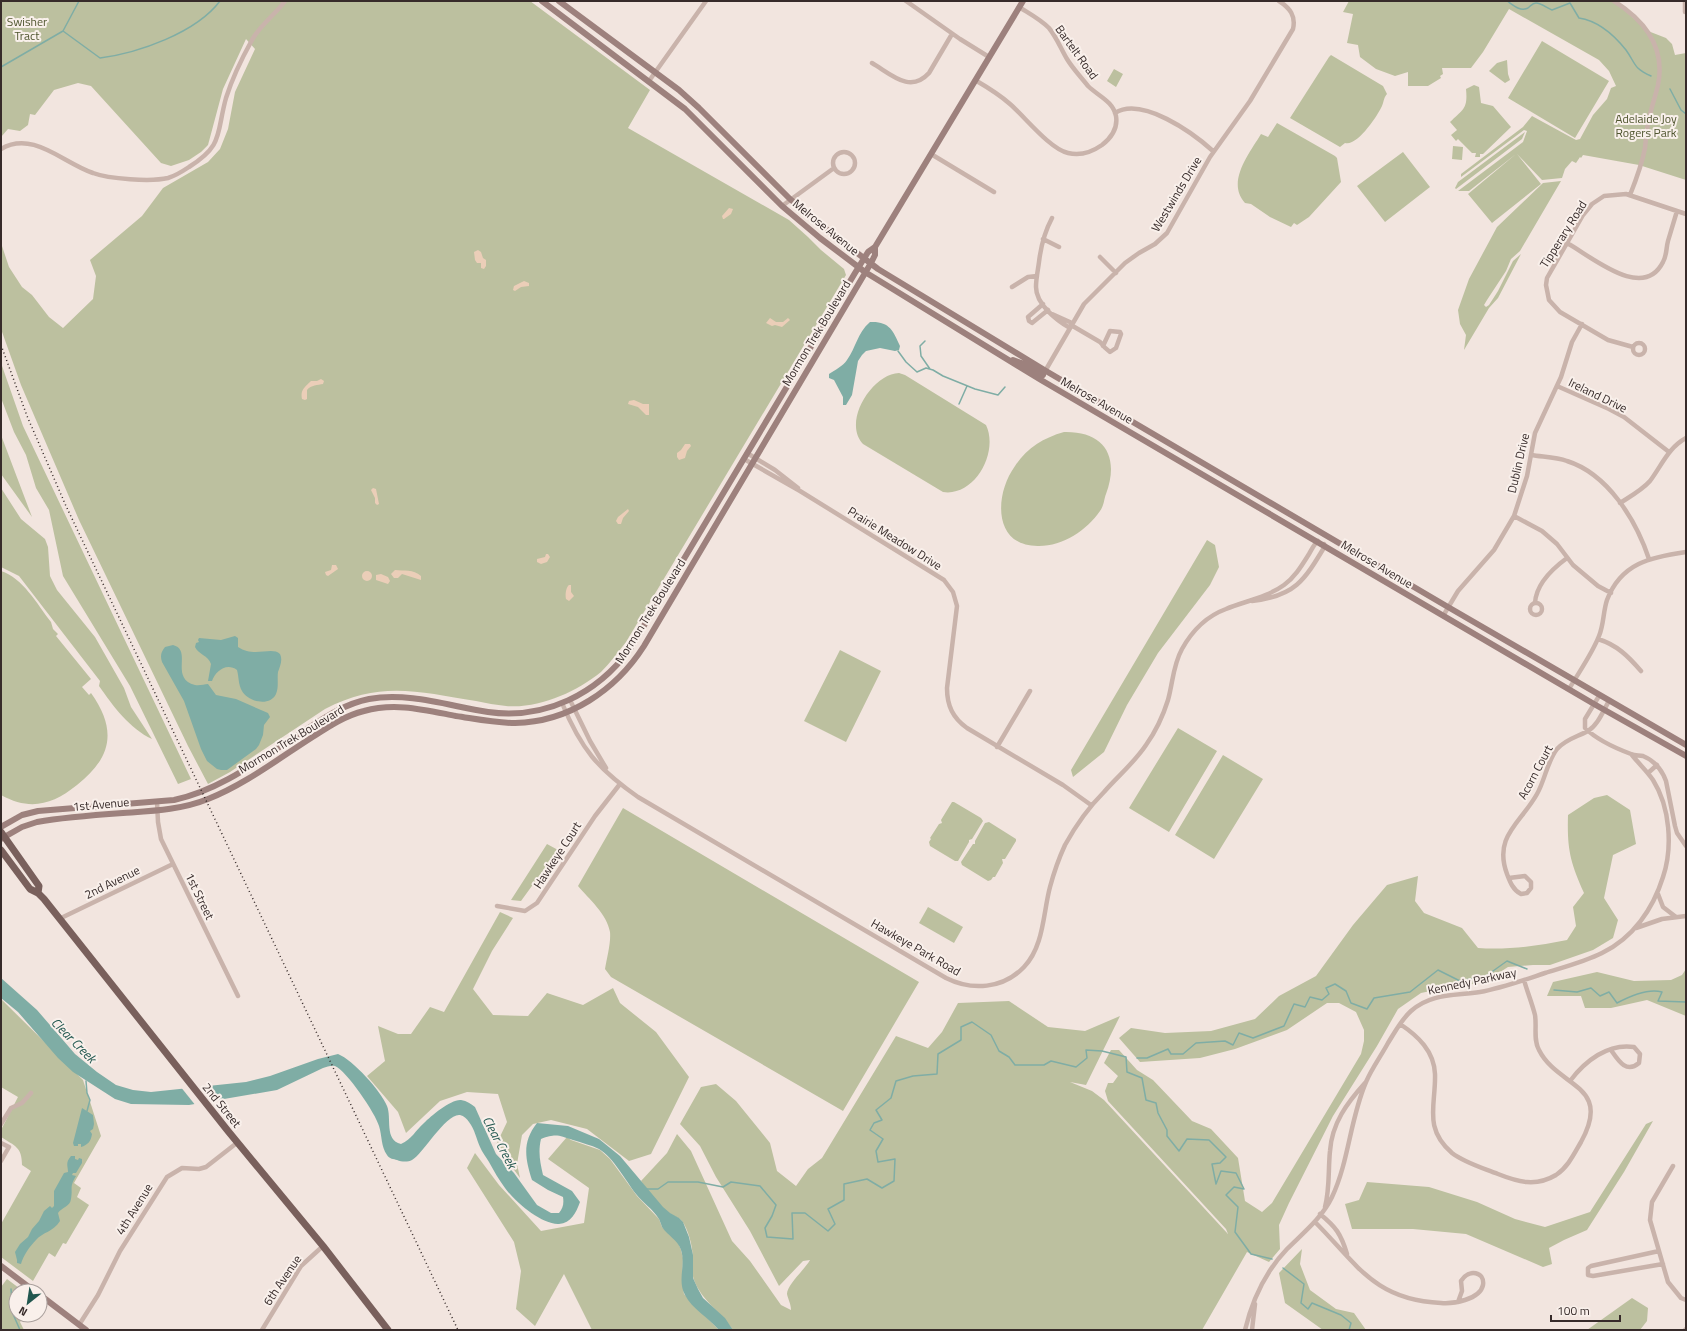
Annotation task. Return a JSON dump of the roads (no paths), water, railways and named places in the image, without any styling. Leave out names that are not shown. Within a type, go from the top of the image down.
[{"type":"main road","name":"Melrose Avenue","points":[[542,1],[685,109],[782,206],[865,272],[1005,358],[1043,376],[1448,607],[1599,696],[1686,745]]},
{"type":"main road","name":"Melrose Avenue","points":[[559,1],[655,72],[699,108],[790,199],[826,229],[871,263],[1043,376],[1324,546],[1604,710],[1686,756]]},
{"type":"main road","name":"Mormon Trek Boulevard","points":[[204,791],[225,782],[330,714],[353,704],[368,700],[406,697],[502,713],[532,712],[570,700],[600,682],[614,669],[630,649],[858,267],[868,252],[875,248],[1023,1]]},
{"type":"main road","name":"Mormon Trek Boulevard","points":[[206,800],[238,784],[336,722],[354,714],[384,707],[406,707],[502,722],[529,722],[566,713],[592,699],[612,685],[638,655],[871,263],[875,256],[875,248]]},
{"type":"main road","name":"1st Avenue","points":[[1,827],[22,816],[38,811],[156,802],[188,797],[204,791]]},
{"type":"main road","name":"1st Avenue","points":[[2,836],[37,822],[174,808],[206,800]]},
{"type":"main road","name":"2nd Street","points":[[2,836],[38,886],[38,893]]},
{"type":"main road","name":"2nd Street","points":[[1,850],[30,889],[38,893],[212,1111],[323,1246],[388,1330]]},
{"type":"main road","points":[[1,1266],[23,1283]]},
{"type":"main road","points":[[48,1301],[86,1330]]},
{"type":"street","points":[[1,149],[11,144],[28,143],[55,154],[89,172],[100,175],[141,180],[168,178],[178,174],[203,158],[213,148],[218,135],[227,98],[251,41],[260,28],[275,15],[285,1]]},
{"type":"street","points":[[649,81],[706,1]]},
{"type":"street","points":[[906,1],[952,34],[989,57]]},
{"type":"street","name":"Westwinds Drive","points":[[1043,376],[1084,304],[1134,256],[1155,244],[1167,234],[1214,151],[1250,102],[1293,30],[1294,21],[1292,14],[1286,5],[1279,1]]},
{"type":"street","points":[[1614,1],[1637,17],[1648,31],[1656,47],[1659,64],[1658,85],[1648,122],[1645,148],[1630,195]]},
{"type":"street","points":[[1685,1],[1685,12]]},
{"type":"street","name":"Bartelt Road","points":[[1019,7],[1040,20],[1049,29],[1075,70],[1090,87],[1111,105],[1115,113]]},
{"type":"street","points":[[872,63],[903,82],[918,82],[929,73],[952,34]]},
{"type":"street","points":[[975,80],[1009,103],[1050,143],[1067,153],[1086,153],[1103,144],[1111,137],[1115,128],[1115,113],[1120,110],[1133,108],[1152,113],[1185,130],[1214,151]]},
{"type":"street","points":[[848,153],[854,158],[855,166],[848,173],[840,173],[834,168],[834,158],[838,154],[848,153]]},
{"type":"street","points":[[931,154],[994,192]]},
{"type":"street","points":[[782,206],[834,168]]},
{"type":"street","name":"Tipperary Road","points":[[1633,347],[1608,340],[1560,312],[1554,307],[1547,292],[1547,278],[1584,215],[1595,201],[1604,196],[1626,194],[1686,214]]},
{"type":"street","points":[[1567,243],[1621,275],[1633,278],[1648,276],[1657,270],[1663,262],[1677,211]]},
{"type":"street","points":[[1052,218],[1044,232],[1036,291],[1043,304],[1055,319],[1071,325],[1100,342],[1103,346],[1110,352],[1116,348],[1121,334],[1120,332],[1110,331],[1103,346]]},
{"type":"street","points":[[1043,239],[1059,247]]},
{"type":"street","points":[[1100,257],[1116,273]]},
{"type":"street","points":[[1012,287],[1028,277],[1037,276]]},
{"type":"street","points":[[1043,304],[1028,317],[1029,321],[1032,323],[1048,311]]},
{"type":"street","name":"Dublin Drive","points":[[1443,616],[1458,591],[1494,550],[1514,516],[1524,490],[1535,433],[1557,386],[1572,342],[1582,324]]},
{"type":"street","name":"Ireland Drive","points":[[1557,386],[1624,417],[1669,452]]},
{"type":"street","points":[[1620,503],[1637,493],[1649,482],[1669,452],[1686,438]]},
{"type":"street","points":[[1531,455],[1567,461],[1588,471],[1606,485],[1620,503],[1641,538],[1649,559]]},
{"type":"street","name":"Prairie Meadow Drive","points":[[745,456],[790,487],[800,491],[935,573],[947,583],[953,592],[957,606],[947,688],[949,706],[955,717],[962,725],[1067,788],[1091,805]]},
{"type":"street","points":[[1514,516],[1546,534],[1557,544],[1567,558],[1598,586],[1611,593]]},
{"type":"street","name":"Hawkeye Park Road","points":[[562,703],[586,750],[609,775],[638,797],[946,978],[961,984],[976,986],[991,985],[1008,980],[1020,971],[1030,960],[1039,938],[1054,871],[1070,836],[1091,805],[1133,762],[1155,732],[1168,699],[1177,660],[1181,650],[1191,635],[1198,627],[1214,615],[1225,609],[1252,601],[1279,588],[1289,581],[1298,572],[1317,541]]},
{"type":"street","name":"Hawkeye Park Road","points":[[1252,601],[1268,599],[1294,588],[1306,575],[1324,546]]},
{"type":"street","points":[[1569,689],[1598,639],[1605,609],[1611,593],[1620,578],[1649,559],[1686,552]]},
{"type":"street","points":[[1535,603],[1538,591],[1543,581],[1550,572],[1567,558]]},
{"type":"street","points":[[1598,639],[1612,644],[1623,651],[1641,671]]},
{"type":"street","points":[[997,747],[1030,691]]},
{"type":"street","points":[[1599,696],[1584,724],[1588,731],[1594,726],[1609,701]]},
{"type":"street","name":"Hawkeye Park Road","points":[[570,700],[599,758],[620,784]]},
{"type":"street","name":"Kennedy Parkway","points":[[1588,731],[1594,737],[1632,755],[1642,756],[1657,765]]},
{"type":"street","name":"Acorn Court","points":[[1508,878],[1525,876],[1531,882],[1531,888],[1524,894],[1518,892],[1508,878],[1503,856],[1504,842],[1509,830],[1537,794],[1557,750],[1567,740],[1588,731]]},
{"type":"street","name":"Kennedy Parkway","points":[[1632,755],[1648,773],[1660,793],[1667,824],[1668,855],[1658,894],[1635,929]]},
{"type":"street","points":[[1648,773],[1657,765],[1666,781],[1677,833],[1686,846]]},
{"type":"street","name":"Hawkeye Court","points":[[497,906],[525,911],[538,903],[595,816],[620,784]]},
{"type":"street","name":"1st Street","points":[[156,802],[161,839],[238,996]]},
{"type":"street","points":[[1667,824],[1674,822]]},
{"type":"street","name":"2nd Avenue","points":[[59,919],[173,864]]},
{"type":"street","points":[[1658,894],[1663,907],[1676,917]]},
{"type":"street","name":"Kennedy Parkway","points":[[1322,1212],[1329,1190],[1331,1136],[1337,1122],[1346,1104],[1366,1081],[1400,1024],[1412,1010],[1442,995],[1485,991],[1590,959],[1603,953],[1635,929],[1654,921],[1686,916]]},
{"type":"street","points":[[1400,1024],[1418,1038],[1432,1058],[1435,1075],[1432,1115],[1436,1131],[1444,1145],[1462,1160],[1510,1179],[1524,1182],[1539,1181],[1554,1176],[1570,1162],[1588,1130],[1591,1118],[1588,1100],[1581,1090],[1548,1063],[1537,1046],[1534,1013],[1524,980]]},
{"type":"street","points":[[1570,1081],[1580,1068],[1594,1056],[1611,1050],[1624,1046],[1634,1047],[1640,1054],[1639,1062],[1631,1068],[1626,1067],[1622,1065],[1611,1050]]},
{"type":"street","name":"Kennedy Parkway","points":[[1245,1330],[1257,1296],[1274,1264],[1314,1222],[1331,1199],[1339,1178],[1366,1081]]},
{"type":"street","points":[[1,1124],[11,1108],[22,1103],[31,1093]]},
{"type":"street","name":"4th Avenue","points":[[79,1325],[98,1295],[120,1252],[167,1177],[182,1168],[199,1169],[206,1167],[238,1142]]},
{"type":"street","points":[[1,1143],[9,1147],[1,1161]]},
{"type":"street","points":[[1673,1166],[1652,1202],[1650,1220],[1668,1282],[1681,1298],[1686,1300]]},
{"type":"street","points":[[1322,1212],[1340,1233],[1347,1255]]},
{"type":"street","points":[[1314,1222],[1368,1278],[1392,1293],[1422,1302],[1443,1304],[1458,1302],[1470,1298],[1481,1290],[1483,1285],[1479,1275],[1471,1273],[1466,1274],[1461,1281],[1462,1291],[1458,1302]]},
{"type":"street","name":"6th Avenue","points":[[262,1330],[301,1266],[323,1246]]},
{"type":"street","points":[[1659,1251],[1591,1266],[1588,1268],[1587,1273],[1588,1275],[1593,1276],[1663,1264]]},
{"type":"street","name":"Kennedy Parkway","points":[[1252,1330],[1257,1296]]},
{"type":"water","points":[[870,322],[882,323],[890,328],[900,346],[899,350],[895,351],[880,348],[866,351],[858,361],[852,395],[846,405],[843,405],[843,397],[834,380],[829,378],[829,374],[845,362],[862,331]]},
{"type":"water","points":[[235,636],[238,638],[238,647],[244,650],[250,652],[272,651],[280,654],[281,661],[278,672],[277,691],[273,698],[269,701],[259,702],[245,695],[240,686],[237,670],[233,668],[229,667],[218,671],[212,681],[208,681],[211,664],[210,661],[195,647],[196,643],[199,642],[199,638],[221,640]]},
{"type":"water","points":[[173,645],[179,648],[181,652],[183,676],[187,681],[195,685],[208,684],[216,695],[236,699],[268,713],[270,717],[264,725],[263,735],[256,749],[227,770],[217,769],[207,761],[201,749],[184,701],[162,662],[161,656],[165,647]]},
{"type":"water","points":[[1,978],[37,1010],[75,1054],[116,1085],[133,1090],[151,1092],[246,1082],[270,1076],[318,1059],[338,1054],[359,1069],[379,1092],[387,1106],[390,1133],[392,1138],[401,1144],[411,1137],[441,1108],[457,1100],[467,1102],[475,1107],[496,1154],[514,1173],[537,1205],[551,1213],[559,1213],[563,1206],[563,1197],[532,1180],[526,1150],[532,1130],[537,1123],[568,1126],[599,1139],[620,1156],[663,1207],[683,1222],[689,1237],[693,1255],[693,1278],[698,1289],[703,1298],[725,1318],[733,1330],[719,1330],[688,1300],[682,1284],[683,1261],[680,1247],[662,1227],[654,1212],[636,1194],[614,1163],[599,1149],[564,1137],[551,1136],[541,1139],[540,1157],[543,1175],[572,1191],[580,1202],[577,1210],[570,1220],[559,1224],[545,1221],[537,1217],[529,1212],[509,1194],[482,1151],[471,1125],[461,1115],[454,1116],[448,1120],[412,1160],[403,1161],[389,1157],[385,1152],[377,1120],[360,1093],[346,1075],[335,1066],[323,1068],[277,1090],[189,1105],[131,1104],[115,1099],[73,1072],[58,1058],[18,1012],[1,998]]},
{"type":"water","points":[[82,1108],[93,1115],[94,1124],[93,1129],[90,1131],[92,1134],[90,1141],[81,1147],[81,1144],[74,1146],[73,1143]]},
{"type":"water","points":[[71,1156],[75,1156],[75,1159],[78,1160],[79,1158],[82,1159],[82,1163],[76,1173],[73,1173],[72,1175],[76,1176],[72,1185],[70,1202],[58,1213],[60,1221],[57,1225],[39,1237],[27,1251],[21,1264],[17,1263],[15,1252],[20,1244],[28,1237],[44,1211],[50,1206],[52,1208],[54,1206],[54,1191],[64,1173],[68,1172],[67,1163]]},
{"type":"waterway","points":[[63,31],[79,1]]},
{"type":"waterway","points":[[1,67],[63,31],[100,58],[148,46],[182,32],[210,12],[220,1]]},
{"type":"waterway","points":[[1507,1],[1517,8],[1525,9],[1538,3],[1552,10],[1570,3],[1579,18],[1593,22],[1611,34],[1626,50],[1638,68],[1651,76]]},
{"type":"waterway","points":[[1670,89],[1681,110],[1686,114]]},
{"type":"waterway","points":[[925,341],[920,346],[921,356],[930,369]]},
{"type":"waterway","points":[[898,351],[906,362],[917,372],[926,368],[975,389],[998,395],[1005,387]]},
{"type":"waterway","points":[[959,404],[967,386]]},
{"type":"waterway","points":[[1137,1058],[1147,1058],[1168,1049],[1171,1054],[1183,1054],[1196,1043],[1225,1041],[1233,1045],[1239,1033],[1253,1038],[1284,1026],[1294,1004],[1305,1007],[1310,997],[1322,1000],[1329,994],[1326,988],[1335,984],[1346,991],[1351,1003],[1367,1009],[1374,998],[1410,992],[1438,970],[1460,981],[1486,976],[1507,961],[1527,969]]},
{"type":"waterway","points":[[1554,990],[1577,992],[1591,988],[1600,996],[1609,992],[1617,1003],[1639,993],[1657,991],[1662,992],[1658,1001],[1686,1002]]},
{"type":"waterway","points":[[646,1189],[658,1189],[668,1182],[698,1182],[723,1187],[731,1182],[760,1186],[776,1205],[765,1228],[767,1237],[793,1239],[792,1213],[805,1213],[828,1231],[835,1224],[828,1209],[844,1200],[844,1184],[867,1179],[882,1188],[894,1181],[895,1159],[878,1162],[876,1151],[883,1139],[870,1130],[874,1123],[882,1120],[876,1110],[891,1098],[896,1081],[913,1076],[937,1074],[938,1054],[961,1040],[961,1027],[972,1022],[991,1035],[999,1051],[1009,1057],[1015,1065],[1044,1065],[1051,1061],[1076,1067],[1087,1058],[1086,1050],[1102,1051],[1126,1057],[1127,1072],[1142,1078],[1146,1100],[1156,1103],[1158,1113],[1167,1130],[1167,1136],[1179,1151],[1187,1139],[1209,1140],[1226,1157],[1220,1163],[1212,1164],[1216,1184],[1221,1171],[1236,1173],[1244,1189],[1234,1187],[1226,1195],[1238,1207],[1235,1232],[1251,1254],[1272,1259]]},
{"type":"waterway","points":[[86,1081],[87,1093],[90,1100],[87,1111]]},
{"type":"waterway","points":[[1283,1268],[1304,1284],[1301,1303],[1308,1309],[1312,1303],[1341,1315],[1351,1323],[1349,1330]]},
{"type":"waterway","points":[[17,1323],[20,1330]]},
{"type":"railway","points":[[1,345],[27,416],[66,506],[458,1330]]},
{"type":"park label","name":"Swisher Tract","points":[[27,28]]},
{"type":"park label","name":"Adelaide Joy Rogers Park","points":[[1646,125]]},
{"type":"water label","name":"Clear Creek","points":[[74,1040]]},
{"type":"water label","name":"Clear Creek","points":[[500,1142]]}]
